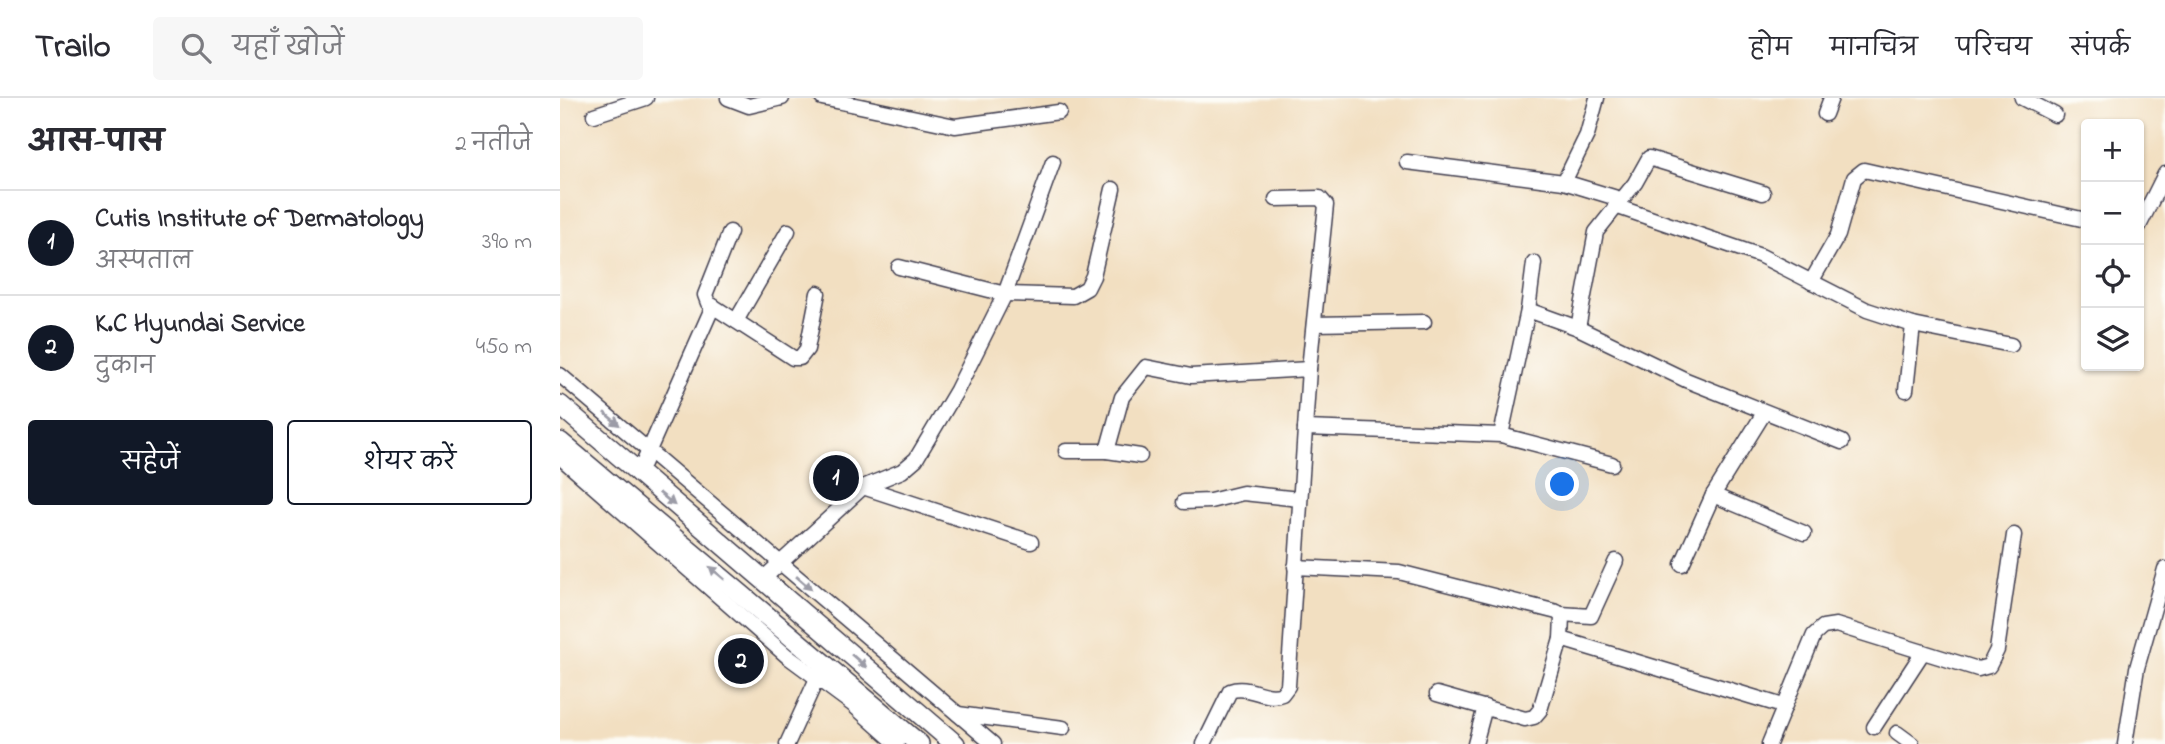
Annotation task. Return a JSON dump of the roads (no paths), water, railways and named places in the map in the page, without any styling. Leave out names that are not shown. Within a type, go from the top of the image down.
[{"type":"highway","points":[[560,405],[638,475],[764,578],[955,744]]},
{"type":"highway","points":[[560,442],[821,671],[919,744]]},
{"type":"street","points":[[594,115],[646,98]]},
{"type":"street","points":[[728,98],[749,106],[782,98]]},
{"type":"street","points":[[822,98],[955,126],[1059,112]]},
{"type":"street","points":[[1564,183],[1587,135],[1597,98]]},
{"type":"street","points":[[1825,114],[1831,98]]},
{"type":"street","points":[[2022,98],[2055,115]]},
{"type":"street","points":[[1578,328],[1592,240],[1652,157],[1763,193]]},
{"type":"street","points":[[764,578],[863,486],[902,471],[916,460],[957,390],[1005,294],[1053,162]]},
{"type":"street","points":[[1407,162],[1564,183],[1741,248],[1848,302],[1913,325],[2011,345]]},
{"type":"street","points":[[1811,282],[1838,234],[1854,178],[1860,170],[1871,170],[2081,219]]},
{"type":"street","points":[[2144,216],[2165,174]]},
{"type":"street","points":[[899,267],[1005,294],[1073,296],[1087,288],[1093,276],[1113,189]]},
{"type":"street","points":[[1204,744],[1230,691],[1247,688],[1274,697],[1282,694],[1288,685],[1309,369],[1326,205],[1320,198],[1276,199]]},
{"type":"street","points":[[736,321],[788,231]]},
{"type":"street","points":[[730,232],[705,295],[713,306],[793,358],[800,358],[807,349],[818,293]]},
{"type":"street","points":[[1501,435],[1528,310],[1534,263]]},
{"type":"street","points":[[638,475],[713,306]]},
{"type":"street","points":[[1528,310],[1578,328],[1686,380],[1764,413],[1842,442]]},
{"type":"street","points":[[1314,324],[1424,322]]},
{"type":"street","points":[[1906,390],[1913,325]]},
{"type":"street","points":[[1107,451],[1122,397],[1146,367],[1191,376],[1309,369]]},
{"type":"street","points":[[560,375],[993,744]]},
{"type":"street","points":[[1682,564],[1713,495],[1764,413]]},
{"type":"street","points":[[1305,428],[1501,435],[1612,464]]},
{"type":"street","points":[[1066,451],[1107,451],[1140,456]]},
{"type":"street","points":[[560,457],[776,648],[821,671],[897,744]]},
{"type":"street","points":[[863,486],[1031,542]]},
{"type":"street","points":[[1184,502],[1210,501],[1243,493],[1300,499]]},
{"type":"street","points":[[1713,495],[1804,533]]},
{"type":"street","points":[[1769,744],[1814,635],[1823,627],[1836,625],[1978,669],[1991,664],[1997,650],[2014,535]]},
{"type":"street","points":[[1295,567],[1399,572],[1561,614],[1588,617],[1593,614],[1616,561]]},
{"type":"street","points":[[2125,744],[2137,668],[2160,604],[2165,569]]},
{"type":"street","points":[[1437,694],[1525,719],[1538,715],[1560,639],[1563,620],[1561,614]]},
{"type":"street","points":[[1560,639],[1783,706]]},
{"type":"street","points":[[1874,727],[1923,652]]},
{"type":"street","points":[[787,744],[821,671]]},
{"type":"street","points":[[1475,744],[1485,707]]},
{"type":"street","points":[[958,714],[1063,727]]},
{"type":"street","points":[[1898,733],[1912,744]]},
{"type":"place","name":"Cutis Institute of Dermatology","points":[[836,478]]},
{"type":"place","name":"K.C Hyundai Service","points":[[741,661]]}]
